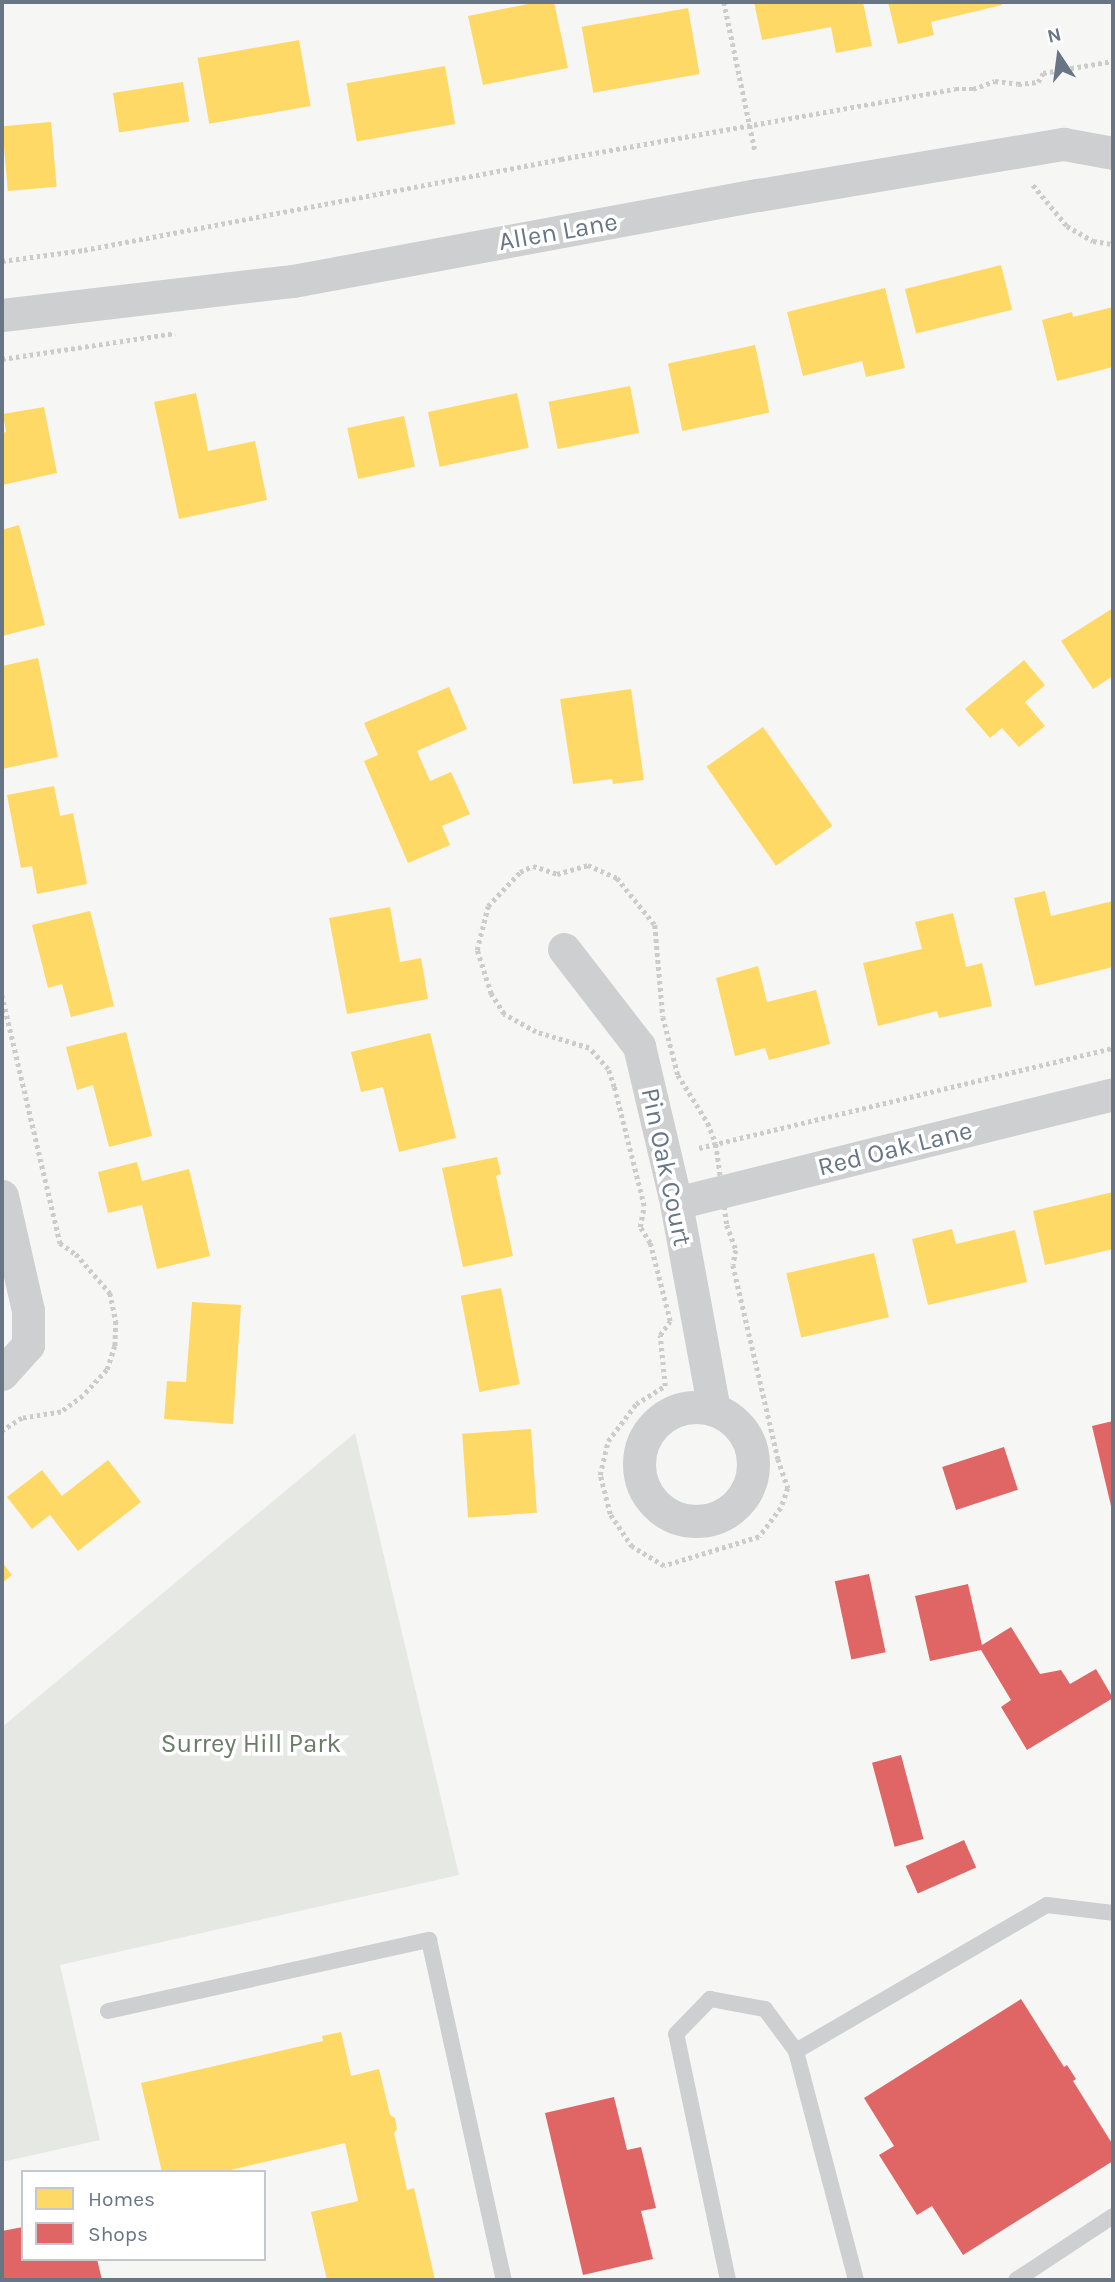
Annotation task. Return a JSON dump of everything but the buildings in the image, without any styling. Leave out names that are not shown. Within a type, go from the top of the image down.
[{"type":"street","name":"Allen Lane","points":[[2,315],[293,281],[758,195],[1064,144],[1113,153]]},
{"type":"street","name":"Pin Oak Court","points":[[564,949],[639,1046],[676,1203],[714,1410]]},
{"type":"street","name":"Red Oak Lane","points":[[676,1203],[1113,1094]]},
{"type":"street","points":[[2,1196],[28,1310],[28,1345],[2,1374]]},
{"type":"lane","points":[[796,2051],[1047,1905],[1111,1917]]},
{"type":"lane","points":[[108,2011],[429,1940],[504,2280]]},
{"type":"lane","points":[[728,2280],[676,2034],[710,1999],[765,2009],[796,2051],[856,2280]]},
{"type":"lane","points":[[1026,2277],[1113,2216]]},
{"type":"path","points":[[724,2],[755,150]]},
{"type":"path","points":[[2,261],[98,248],[749,125],[955,89],[973,89],[995,81],[1018,84],[1038,82],[1044,73],[1113,61]]},
{"type":"path","points":[[2,995],[61,1243],[76,1254],[110,1293],[116,1321],[115,1346],[107,1370],[83,1396],[61,1412],[22,1418],[2,1431]]},
{"type":"path","points":[[698,1148],[1113,1048]]},
{"type":"green space","name":"Surrey Hill Park","points":[[355,1433],[459,1875],[60,1965],[100,2140],[2,2162],[2,1727]]}]
